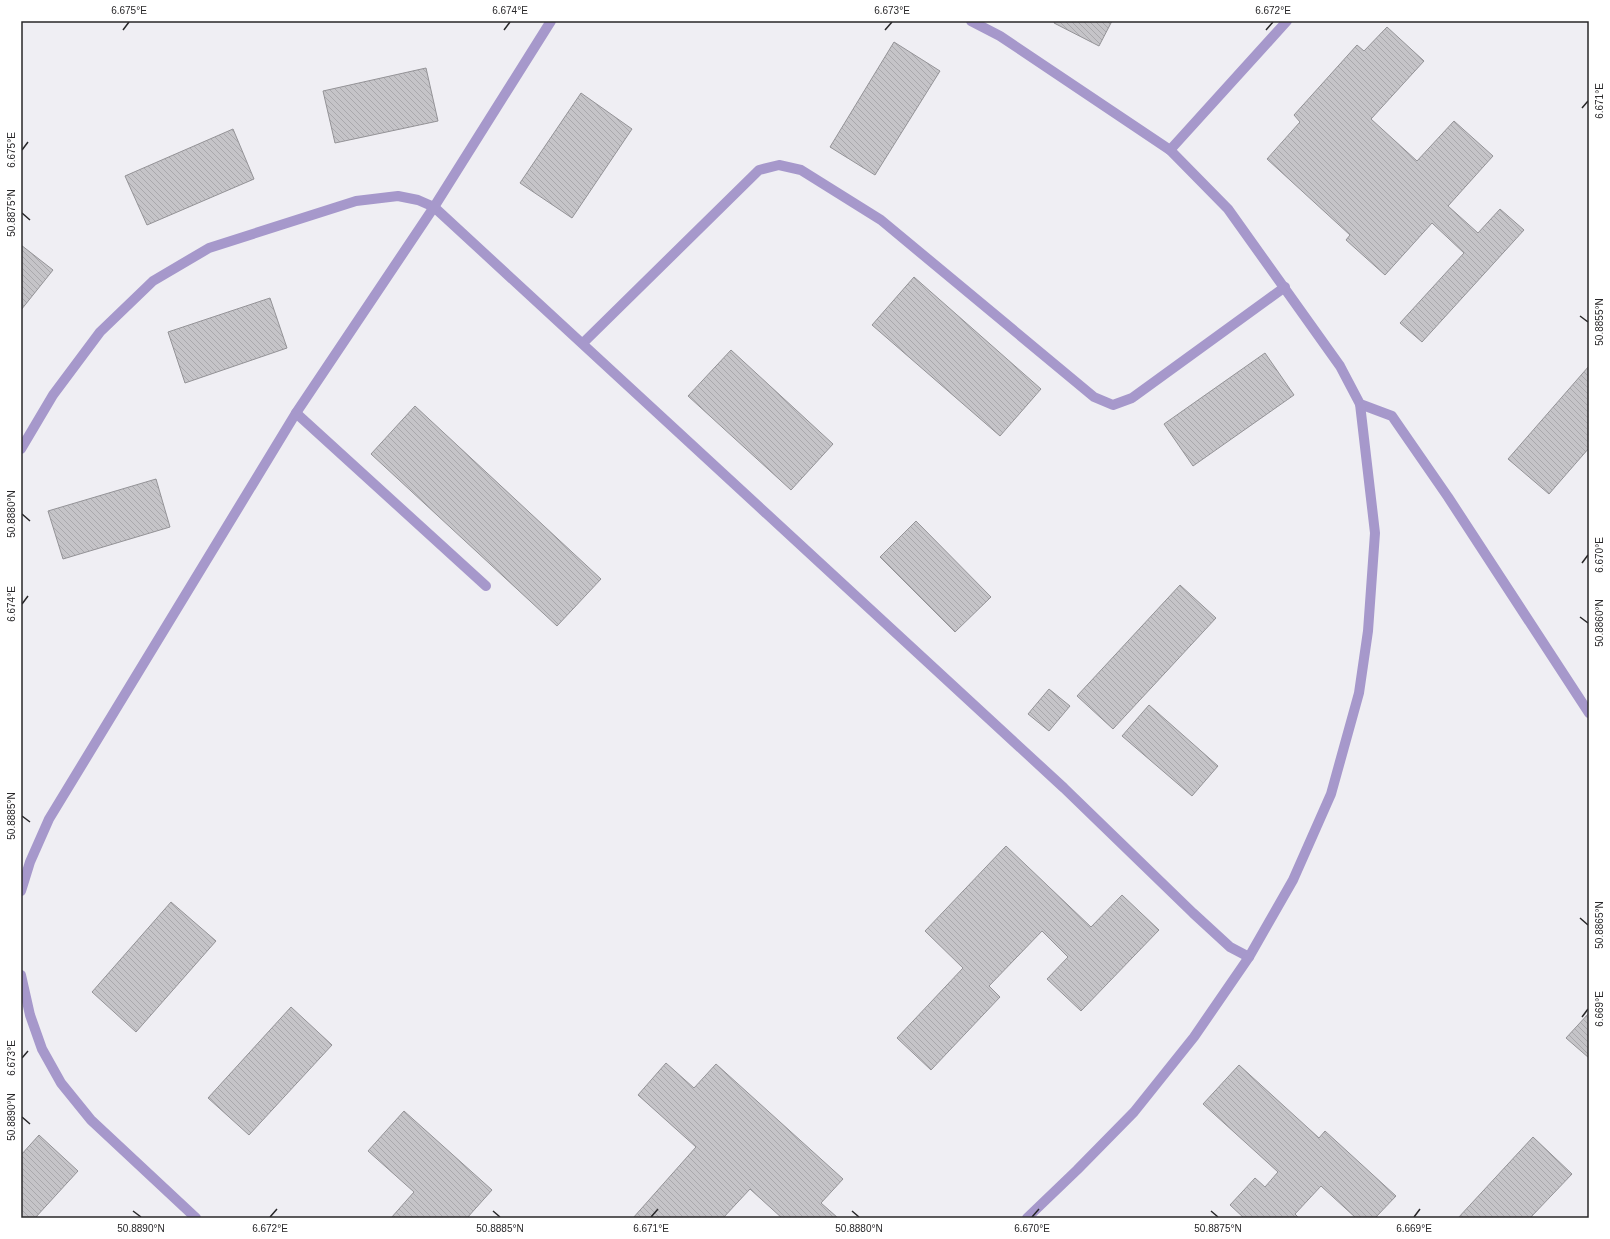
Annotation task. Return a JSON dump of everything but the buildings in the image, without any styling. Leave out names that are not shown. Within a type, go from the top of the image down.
[{"type":"lane","points":[[21,891],[30,862],[49,819],[296,413],[434,207],[550,21]]},
{"type":"lane","points":[[970,21],[1006,40],[1170,150],[1228,209],[1340,366],[1360,404],[1375,533],[1368,630],[1359,693],[1331,794],[1293,880],[1248,957],[1194,1037],[1134,1112],[1027,1218]]},
{"type":"lane","points":[[1170,150],[1287,21]]},
{"type":"lane","points":[[583,343],[759,170],[779,165],[801,170],[881,220],[1094,397],[1113,405],[1132,398],[1285,287]]},
{"type":"lane","points":[[21,449],[53,395],[100,332],[153,281],[209,248],[356,202],[398,196],[418,200],[434,207],[1064,788],[1219,937],[1230,947],[1248,957]]},
{"type":"lane","points":[[1360,404],[1392,416],[1448,497],[1589,713]]},
{"type":"lane","points":[[296,413],[486,586]]},
{"type":"lane","points":[[21,975],[30,1015],[42,1049],[61,1083],[91,1120],[196,1218]]}]
